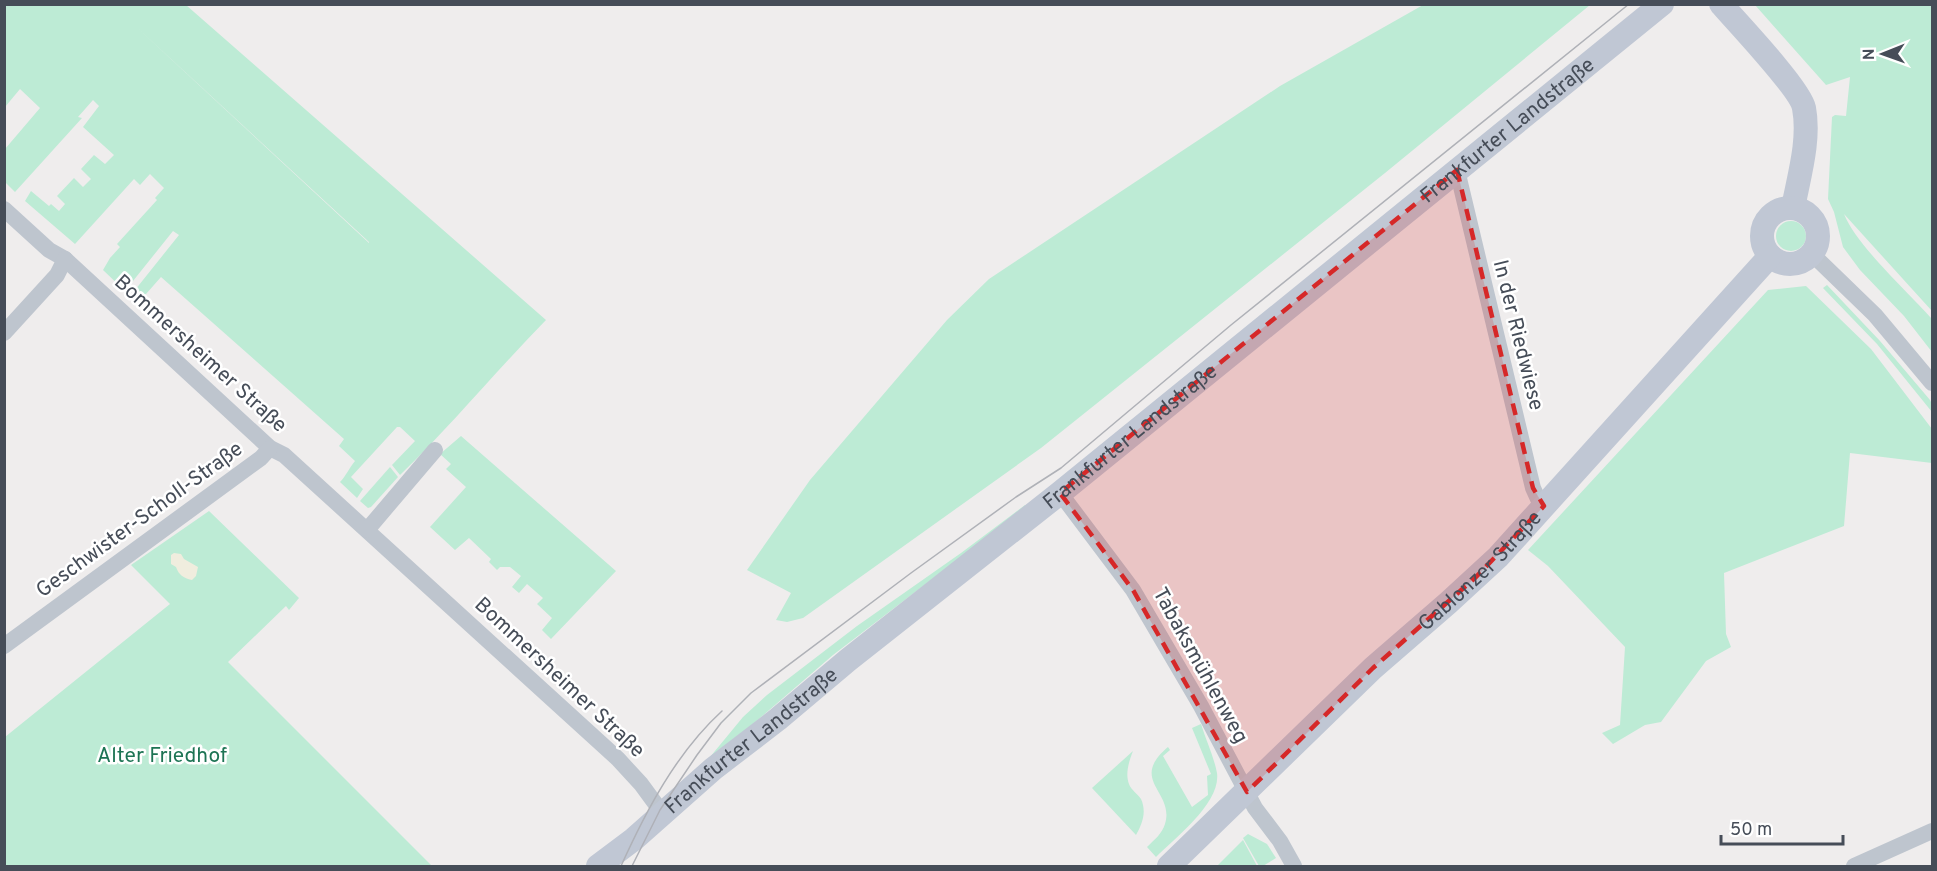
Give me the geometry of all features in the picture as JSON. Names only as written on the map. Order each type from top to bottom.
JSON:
[{"type":"main road","name":"Frankfurter Landstraße","points":[[598,867],[663,814],[713,769],[763,732],[848,660],[1060,493],[1662,4]]},
{"type":"main road","points":[[1721,4],[1791,86],[1804,106],[1805,136],[1793,208]]},
{"type":"main road","points":[[1793,208],[1809,216],[1817,228],[1818,242],[1812,254],[1802,262],[1790,265],[1783,264],[1770,256],[1762,242],[1763,227],[1767,219],[1776,211],[1793,208]]},
{"type":"main road","name":"Gablonzer Straße","points":[[1169,867],[1373,668],[1498,557],[1770,256]]},
{"type":"street","name":"In der Riedwiese","points":[[1457,171],[1533,488],[1544,506]]},
{"type":"street","name":"Bommersheimer Straße","points":[[4,209],[50,250],[65,259],[270,448],[284,455],[618,759],[663,814]]},
{"type":"street","points":[[1812,254],[1875,315],[1932,383]]},
{"type":"street","points":[[4,333],[57,275],[65,259]]},
{"type":"street","name":"Geschwister-Scholl-Straße","points":[[4,646],[261,458],[270,448]]},
{"type":"street","points":[[367,530],[435,450]]},
{"type":"street","name":"Tabaksmühlenweg","points":[[1060,493],[1133,590],[1201,706],[1247,792],[1294,867]]},
{"type":"street","points":[[1854,867],[1932,831]]},
{"type":"highlighted area","points":[[1457,170],[1533,488],[1544,506],[1476,577],[1373,668],[1247,792],[1133,590],[1060,493]]},
{"type":"green space","points":[[5,5],[186,5],[546,320],[400,475],[392,465],[415,441],[400,427],[397,427],[351,477],[363,489],[357,498],[340,482],[355,461],[339,446],[344,439],[161,277],[146,294],[137,300],[131,295],[179,235],[173,231],[125,291],[103,270],[120,247],[117,244],[157,200],[155,198],[164,188],[150,174],[140,185],[134,179],[75,244],[25,201],[31,191],[59,211],[65,204],[57,196],[74,178],[83,187],[91,179],[81,169],[94,155],[105,164],[114,155],[83,127],[99,106],[93,100],[78,117],[82,118],[15,192],[5,182],[5,149],[40,108],[20,89],[5,107]],"holes":[[[131,22],[369,242],[369,243]]]},
{"type":"green space","points":[[1423,5],[1590,5],[1385,173],[1041,448],[803,618],[787,622],[776,620],[791,593],[747,570],[810,480],[947,320],[989,279],[1280,86]]},
{"type":"green space","points":[[1755,5],[1932,5],[1932,311],[1844,214],[1871,254],[1932,319],[1932,352],[1904,316],[1860,270],[1843,247],[1834,212],[1828,199],[1832,117],[1846,116],[1850,77],[1826,85]]},
{"type":"green space","points":[[1791,221],[1802,225],[1806,236],[1802,247],[1791,251],[1780,247],[1776,236],[1780,225]]},
{"type":"green space","points":[[1827,285],[1880,341],[1930,400],[1932,412],[1877,344],[1823,288]]},
{"type":"green space","points":[[1806,286],[1871,349],[1932,429],[1932,463],[1850,453],[1844,526],[1724,573],[1726,634],[1731,647],[1706,661],[1661,722],[1645,725],[1613,744],[1602,733],[1620,725],[1625,647],[1548,566],[1528,550],[1768,290]]},
{"type":"green space","points":[[461,436],[616,571],[551,639],[542,630],[552,618],[537,604],[543,598],[527,584],[519,593],[512,587],[521,576],[510,567],[500,567],[497,570],[489,562],[491,559],[469,538],[455,550],[430,527],[466,487],[446,469],[451,464],[440,454]]},
{"type":"green space","points":[[390,467],[398,477],[368,508],[360,501]]},
{"type":"green space","points":[[1025,505],[1025,508],[833,655],[753,724],[710,757],[743,717],[767,695],[857,626]]},
{"type":"green space","name":"Alter Friedhof","points":[[209,511],[299,598],[289,610],[286,606],[228,662],[432,866],[5,866],[5,737],[170,604],[131,565]]},
{"type":"green space","points":[[1201,724],[1217,773],[1212,796],[1196,819],[1156,857],[1147,847],[1162,831],[1166,813],[1164,803],[1152,778],[1152,769],[1157,759],[1168,747],[1170,750],[1163,756],[1192,807],[1208,795],[1207,776],[1211,774],[1192,728]]},
{"type":"green space","points":[[1133,751],[1127,776],[1131,788],[1141,799],[1144,809],[1142,822],[1136,835],[1092,788]]},
{"type":"green space","points":[[1248,834],[1267,844],[1276,858],[1259,866],[1243,838]]},
{"type":"green space","points":[[1243,840],[1257,866],[1217,866]]},
{"type":"sand","points":[[181,554],[184,559],[198,567],[196,576],[192,580],[182,576],[171,564],[171,555]]},
{"type":"tram line","points":[[632,866],[660,810],[697,755],[721,723],[751,693],[911,573],[1016,497],[1061,468],[1231,325],[1629,4]]},
{"type":"tram line","points":[[621,866],[641,824],[676,764],[705,727],[722,711]]}]
